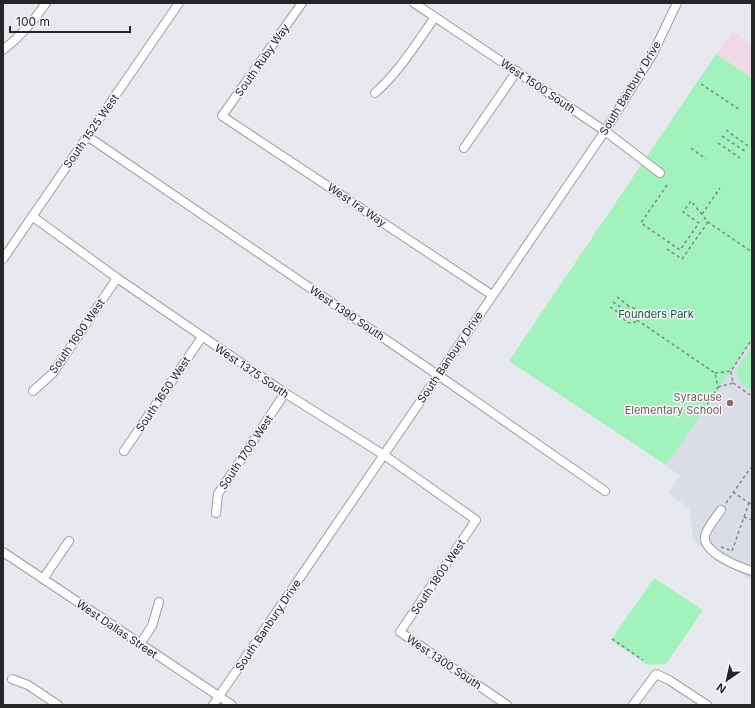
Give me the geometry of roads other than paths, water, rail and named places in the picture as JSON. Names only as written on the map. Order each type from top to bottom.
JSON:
[{"type":"street","points":[[3,50],[17,39],[34,21],[46,3]]},
{"type":"street","name":"South 1525 West","points":[[3,259],[179,3]]},
{"type":"street","name":"South Ruby Way","points":[[222,116],[302,3]]},
{"type":"street","name":"West 1500 South","points":[[414,3],[605,131],[660,173]]},
{"type":"street","name":"South Banbury Drive","points":[[213,705],[605,131],[652,55],[677,3]]},
{"type":"street","points":[[375,93],[387,83],[400,68],[435,17]]},
{"type":"street","points":[[464,148],[517,72]]},
{"type":"street","name":"West Ira Way","points":[[222,116],[492,295]]},
{"type":"street","name":"West 1390 South","points":[[87,136],[438,375],[605,491]]},
{"type":"street","name":"West 1375 South","points":[[32,216],[117,278],[202,337],[285,393],[384,455],[476,520]]},
{"type":"street","name":"South 1600 West","points":[[33,390],[53,373],[117,278]]},
{"type":"street","name":"South 1650 West","points":[[124,451],[202,337]]},
{"type":"street","name":"South 1700 West","points":[[216,513],[218,494],[285,393]]},
{"type":"street","points":[[721,510],[705,534],[705,541],[727,562],[752,571]]},
{"type":"street","name":"South 1800 West","points":[[400,632],[476,520]]},
{"type":"street","points":[[43,579],[69,541]]},
{"type":"street","name":"West Dallas Street","points":[[3,552],[232,705]]},
{"type":"street","points":[[140,644],[152,626],[159,602]]},
{"type":"street","name":"West 1300 South","points":[[400,632],[507,705]]},
{"type":"street","points":[[633,705],[656,674],[669,680],[707,705]]},
{"type":"street","points":[[12,679],[28,685],[46,702],[58,705]]},
{"type":"place","name":"Syracuse Elementary School","points":[[730,403]]},
{"type":"park label","name":"Founders Park","points":[[656,314]]}]
